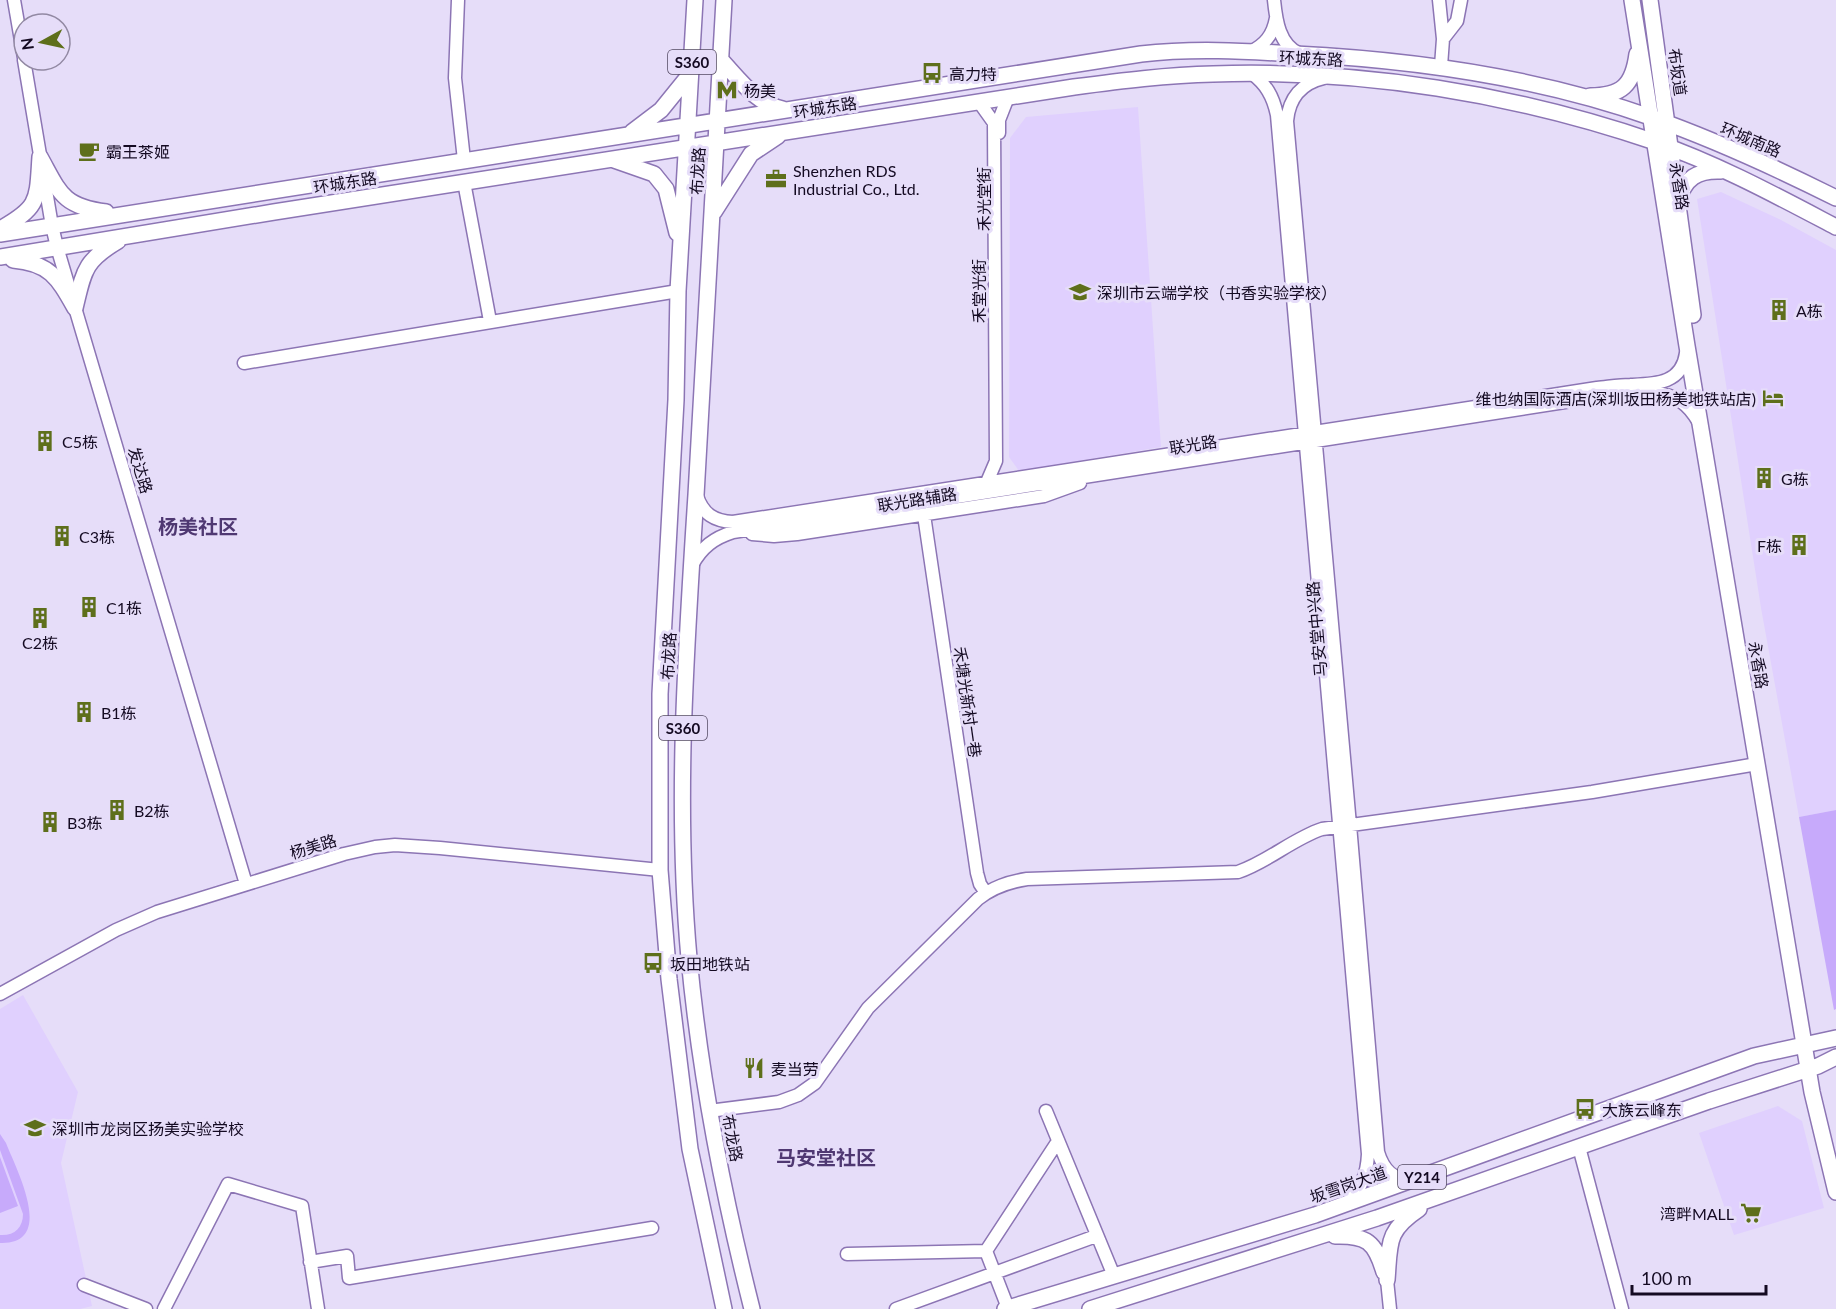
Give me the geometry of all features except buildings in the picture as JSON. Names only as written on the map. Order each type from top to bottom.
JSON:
[{"type":"main road","name":"布龙路","points":[[695,0],[678,291],[676,400],[660,694],[660,870],[669,979],[688,1138],[723,1307]]},
{"type":"main road","name":"布龙路","points":[[724,0],[683,720],[684,875],[689,959],[710,1111],[732,1227],[748,1294],[754,1309]]},
{"type":"main road","name":"布坂道","points":[[1632,0],[1651,117],[1663,145]]},
{"type":"main road","name":"布坂道","points":[[1650,0],[1667,124],[1663,145]]},
{"type":"main road","points":[[1580,96],[1615,94],[1624,87],[1635,67],[1638,39]]},
{"type":"main road","name":"环城东路","points":[[0,234],[1141,54],[1198,50],[1300,54],[1440,66],[1580,96],[1651,117]]},
{"type":"main road","points":[[721,60],[756,97],[774,107],[789,109]]},
{"type":"main road","points":[[629,134],[661,110],[691,73]]},
{"type":"main road","name":"环城东路","points":[[0,258],[717,142],[1140,79],[1251,73],[1378,80],[1458,92],[1553,112],[1663,145]]},
{"type":"main road","name":"环城南路","points":[[1651,117],[1751,157],[1836,198]]},
{"type":"main road","points":[[713,215],[750,154],[784,132]]},
{"type":"main road","points":[[1663,145],[1771,192],[1836,226]]},
{"type":"main road","name":"永香路","points":[[1663,145],[1677,204],[1702,381],[1809,1043],[1836,1192]]},
{"type":"main road","name":"永香路","points":[[1663,145],[1687,346],[1757,764],[1809,1043]]},
{"type":"main road","points":[[40,157],[60,192],[69,202],[87,210],[122,214]]},
{"type":"main road","points":[[0,229],[22,217],[34,202],[38,189],[40,157]]},
{"type":"main road","points":[[611,159],[654,174],[666,189],[681,246]]},
{"type":"main road","points":[[1677,204],[1686,181],[1694,175],[1710,170],[1723,171]]},
{"type":"main road","points":[[75,308],[84,274],[91,261],[102,250],[128,236]]},
{"type":"main road","points":[[0,258],[28,261],[47,269],[61,284],[75,308]]},
{"type":"main road","name":"坂雪岗大道","points":[[1006,1309],[1345,1205],[1754,1056],[1836,1038]]},
{"type":"main road","name":"Y214","points":[[1094,1308],[1436,1198],[1836,1057]]},
{"type":"main road","name":"永香路","points":[[1813,1067],[1836,1148]]},
{"type":"main road","points":[[1387,1280],[1389,1246],[1396,1227],[1406,1217],[1436,1198]]},
{"type":"main road","points":[[1322,1236],[1350,1236],[1365,1239],[1379,1254],[1387,1280]]},
{"type":"street","points":[[458,0],[455,78],[464,160]]},
{"type":"street","points":[[1439,0],[1443,39],[1440,66]]},
{"type":"street","points":[[1443,39],[1457,21],[1461,0]]},
{"type":"street","points":[[1250,52],[1269,38],[1273,31],[1277,1]]},
{"type":"street","points":[[1276,17],[1280,32],[1288,44],[1300,54]]},
{"type":"street","name":"发达路","points":[[26,72],[57,247],[246,884]]},
{"type":"street","name":"马安堂中兴路","points":[[1251,73],[1266,87],[1277,115],[1378,1152],[1381,1162],[1396,1178],[1417,1179]]},
{"type":"street","name":"马安堂中兴路","points":[[1310,437],[1287,121],[1291,103],[1303,87],[1322,78],[1334,76]]},
{"type":"street","name":"禾光堂街","points":[[1008,98],[999,120],[1000,459],[1013,478]]},
{"type":"street","name":"禾堂光街","points":[[979,102],[994,123],[996,461],[987,483]]},
{"type":"street","points":[[464,182],[490,321]]},
{"type":"street","points":[[244,363],[678,291]]},
{"type":"street","name":"联光路","points":[[691,566],[706,546],[715,539],[733,532],[1101,475],[1596,388],[1657,384],[1675,376],[1682,369],[1687,346]]},
{"type":"street","name":"联光路","points":[[696,489],[701,507],[707,515],[716,520],[733,522],[1013,478],[1597,398],[1658,393],[1685,403],[1701,425]]},
{"type":"street","name":"联光路辅路","points":[[733,532],[774,536],[797,534],[924,515],[1044,496],[1101,475]]},
{"type":"street","name":"禾塘光新村一巷","points":[[924,515],[977,873],[986,893]]},
{"type":"street","points":[[710,1111],[779,1102],[798,1095],[815,1083],[868,1008],[986,893],[1010,882],[1027,879],[1238,872],[1253,867],[1309,833],[1345,825],[1592,792],[1757,764]]},
{"type":"street","name":"马安堂中兴路","points":[[1345,825],[1368,1154],[1364,1180],[1345,1205]]},
{"type":"street","name":"杨美路","points":[[0,994],[116,930],[158,912],[344,854],[375,847],[395,845],[440,848],[660,870]]},
{"type":"street","points":[[1046,1111],[1114,1276]]},
{"type":"street","points":[[986,1251],[1058,1141]]},
{"type":"street","points":[[1579,1147],[1622,1309]]},
{"type":"street","points":[[164,1309],[228,1184],[302,1206],[318,1309]]},
{"type":"street","points":[[310,1262],[346,1256],[350,1278],[652,1228]]},
{"type":"street","points":[[896,1309],[1096,1236]]},
{"type":"street","points":[[847,1254],[986,1251]]},
{"type":"street","points":[[986,1251],[1006,1309]]},
{"type":"street","points":[[1387,1280],[1390,1309]]},
{"type":"street","points":[[84,1286],[146,1309]]},
{"type":"shaded area","name":"深圳市云端学校（书香实验学校）","points":[[1138,107],[1161,447],[1019,471],[1009,457],[1010,138],[1026,117]]},
{"type":"shaded area","points":[[1721,192],[1781,220],[1836,250],[1836,810],[1799,817],[1761,608],[1697,199]]},
{"type":"shaded area","points":[[1836,810],[1836,1009],[1834,1010],[1799,817]]},
{"type":"shaded area","name":"深圳市龙岗区扬美实验学校","points":[[23,995],[78,1092],[61,1163],[92,1306],[80,1309],[0,1309],[0,1009]]},
{"type":"shaded area","points":[[1778,1106],[1802,1121],[1824,1208],[1734,1235],[1699,1133]]},
{"type":"shaded area","points":[[0,1134],[24,1187],[30,1219],[26,1232],[17,1240],[0,1243],[0,1235],[10,1234],[17,1230],[23,1214],[0,1150]]},
{"type":"shaded area","points":[[0,1157],[18,1206],[0,1213]]},
{"type":"place","name":"高力特","points":[[932,73]]},
{"type":"place","name":"杨美","points":[[727,90]]},
{"type":"place","name":"霸王茶姬","points":[[89,151]]},
{"type":"place","name":"Shenzhen RDS Industrial Co., Ltd.","points":[[776,179]]},
{"type":"place","name":"深圳市云端学校（书香实验学校）","points":[[1080,292]]},
{"type":"place","name":"A栋","points":[[1779,310]]},
{"type":"place","name":"维也纳国际酒店(深圳坂田杨美地铁站店)","points":[[1773,398]]},
{"type":"place","name":"C5栋","points":[[45,441]]},
{"type":"place","name":"G栋","points":[[1764,478]]},
{"type":"place","name":"C3栋","points":[[62,536]]},
{"type":"place","name":"F栋","points":[[1799,545]]},
{"type":"place","name":"C1栋","points":[[89,607]]},
{"type":"place","name":"C2栋","points":[[40,618]]},
{"type":"place","name":"B1栋","points":[[84,712]]},
{"type":"place","name":"B2栋","points":[[117,810]]},
{"type":"place","name":"B3栋","points":[[50,822]]},
{"type":"place","name":"坂田地铁站","points":[[653,963]]},
{"type":"place","name":"麦当劳","points":[[754,1068]]},
{"type":"place","name":"大族云峰东","points":[[1585,1109]]},
{"type":"place","name":"深圳市龙岗区扬美实验学校","points":[[35,1128]]},
{"type":"place","name":"湾畔MALL","points":[[1751,1213]]},
{"type":"district","name":"杨美社区","points":[[198,526]]},
{"type":"district","name":"马安堂社区","points":[[826,1157]]}]
